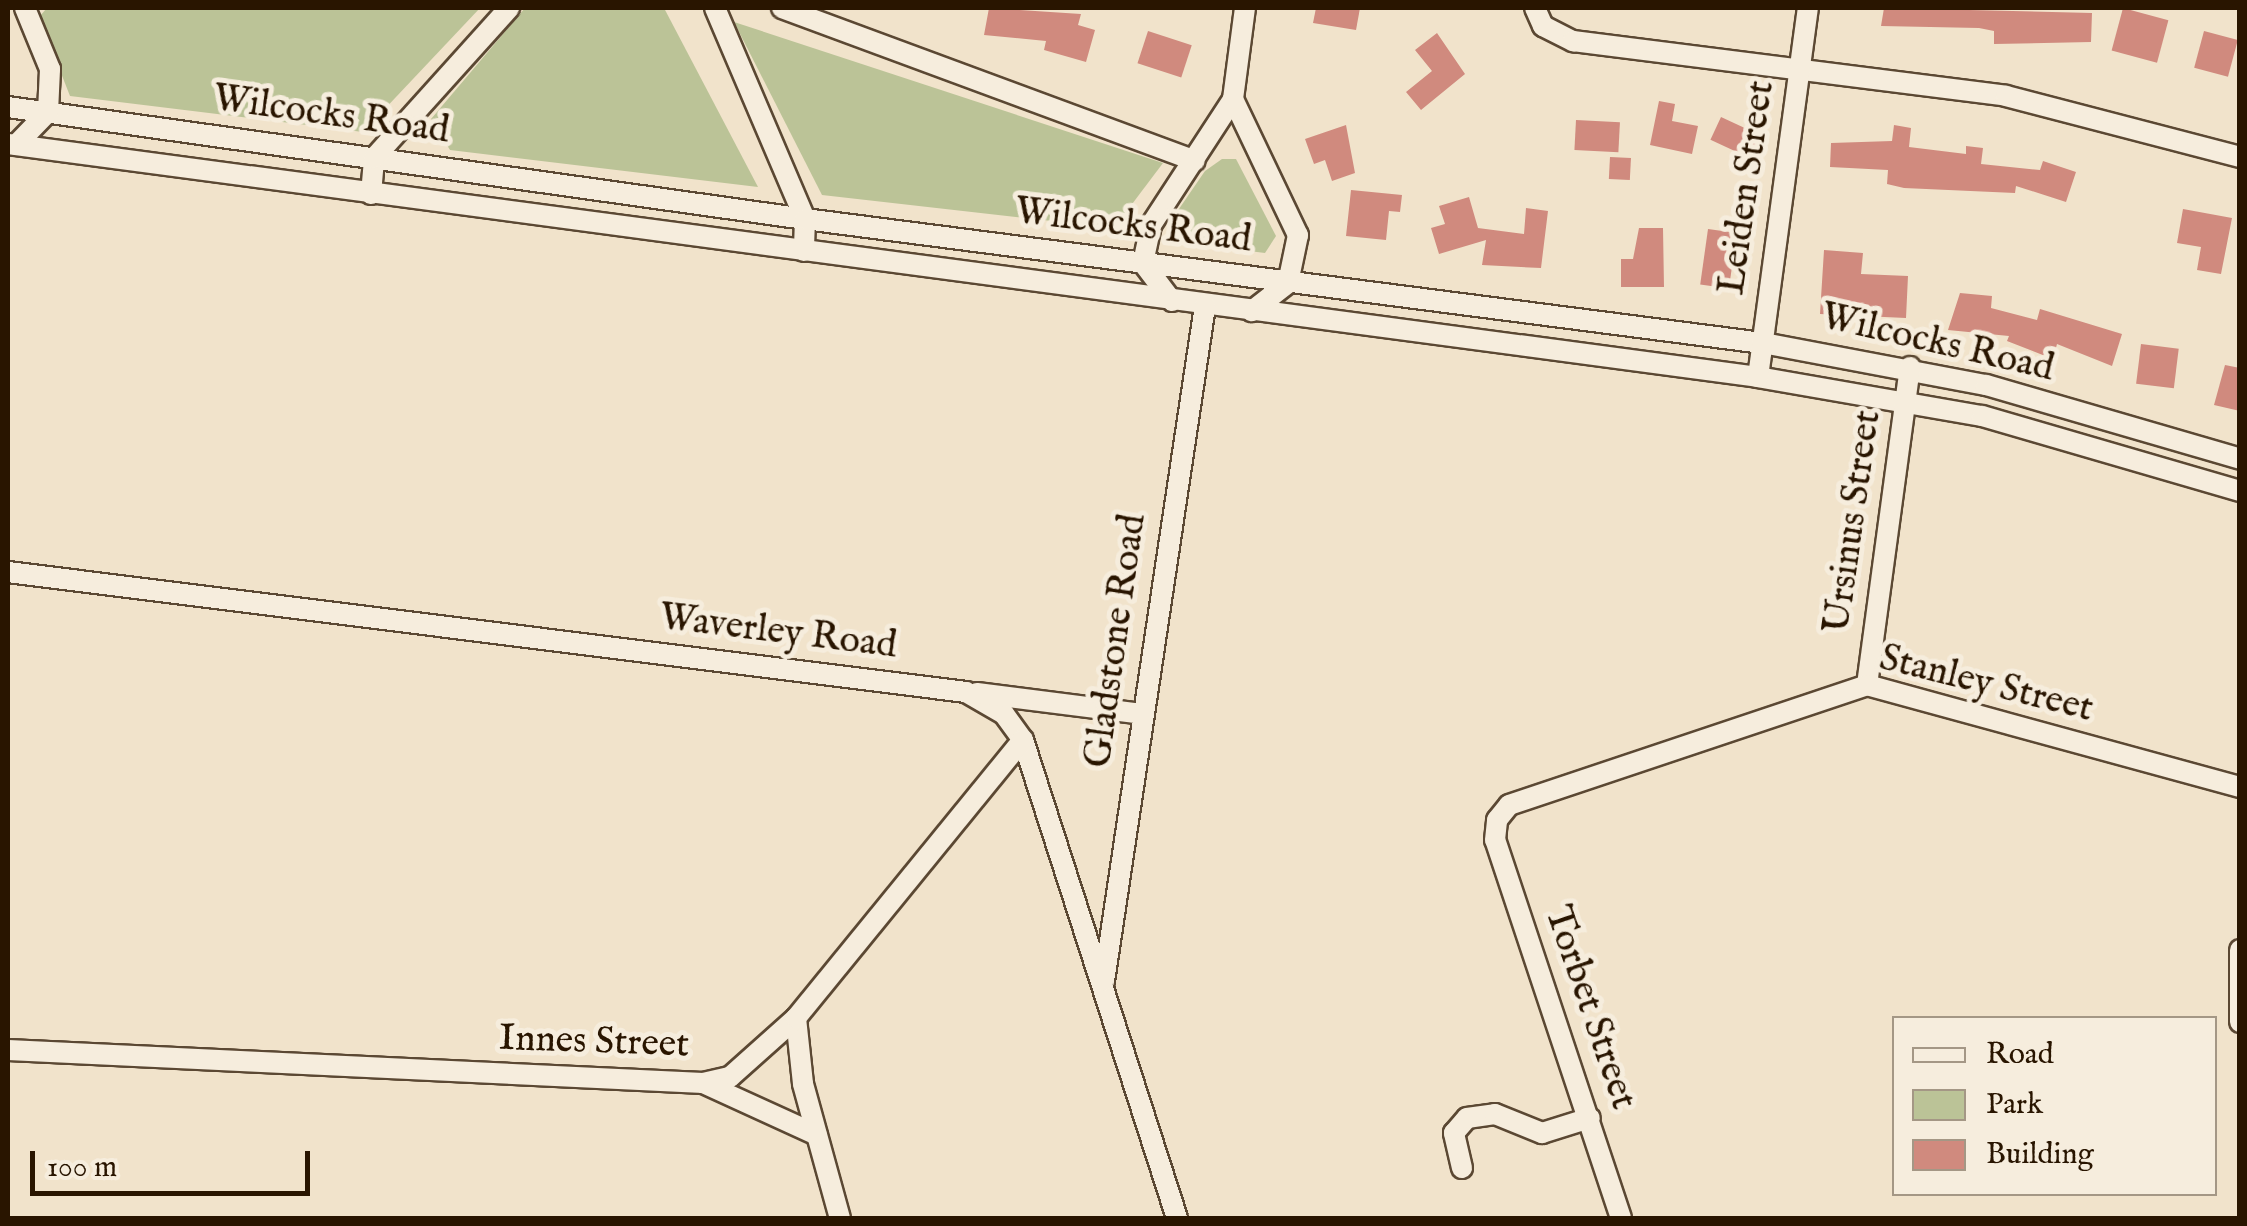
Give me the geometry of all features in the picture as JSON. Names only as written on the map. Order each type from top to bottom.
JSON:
[{"type":"street","points":[[12,144],[48,112],[50,69],[25,8]]},
{"type":"street","points":[[370,194],[374,158],[509,8]]},
{"type":"street","points":[[715,8],[805,219],[804,251]]},
{"type":"street","points":[[782,8],[1196,161]]},
{"type":"street","points":[[1172,302],[1143,264],[1151,225],[1233,99],[1245,8]]},
{"type":"street","points":[[1536,8],[1543,26],[1573,41],[1799,73],[2006,96],[2240,156]]},
{"type":"street","name":"Leiden Street","points":[[1758,378],[1808,8]]},
{"type":"street","points":[[1233,99],[1298,234],[1288,282],[1252,311]]},
{"type":"street","name":"Wilcocks Road","points":[[8,107],[805,219],[1763,342],[1910,367],[2240,459]]},
{"type":"street","name":"Wilcocks Road","points":[[12,144],[1758,378],[1982,416],[2240,491]]},
{"type":"street","name":"Gladstone Road","points":[[1103,987],[1206,306]]},
{"type":"street","points":[[1553,349],[1555,318]]},
{"type":"street","name":"Ursinus Street","points":[[1867,685],[1910,367]]},
{"type":"street","name":"Waverley Road","points":[[8,572],[966,692],[1004,714],[1023,740],[1177,1218]]},
{"type":"street","name":"Stanley Street","points":[[1497,820],[1508,806],[1867,685],[2240,787]]},
{"type":"street","points":[[966,692],[1144,714]]},
{"type":"street","name":"Innes Street","points":[[8,1050],[703,1084],[748,1066],[796,1018],[1023,740]]},
{"type":"street","name":"Torbet Street","points":[[1497,820],[1495,840],[1621,1218]]},
{"type":"street","points":[[2240,950],[2240,1022]]},
{"type":"street","points":[[796,1018],[817,1136],[840,1218]]},
{"type":"street","points":[[703,1084],[817,1136]]},
{"type":"street","points":[[1462,1168],[1454,1133],[1467,1118],[1495,1114],[1542,1133],[1590,1118]]},
{"type":"green space","points":[[47,8],[480,8],[363,132],[70,96],[39,17]]},
{"type":"green space","points":[[525,8],[664,8],[758,187],[450,150],[431,119]]},
{"type":"green space","points":[[734,22],[1163,163],[1114,228],[822,195]]},
{"type":"green space","points":[[1222,159],[1236,159],[1276,236],[1265,253],[1178,242],[1170,222],[1205,171]]},
{"type":"building","points":[[989,8],[1081,14],[1078,25],[1095,30],[1086,62],[1044,50],[1046,41],[984,35]]},
{"type":"building","points":[[1316,8],[1360,8],[1356,30],[1313,23]]},
{"type":"building","points":[[1884,8],[2092,13],[2091,42],[1994,44],[1994,31],[1979,28],[1881,26]]},
{"type":"building","points":[[2123,8],[2168,20],[2157,63],[2112,51]]},
{"type":"building","points":[[1148,31],[1192,45],[1181,78],[1137,63]]},
{"type":"building","points":[[2204,31],[2238,40],[2228,77],[2194,68]]},
{"type":"building","points":[[1437,33],[1465,74],[1421,110],[1406,92],[1432,71],[1415,50]]},
{"type":"building","points":[[1659,101],[1675,104],[1672,121],[1698,126],[1692,154],[1650,145]]},
{"type":"building","points":[[1721,117],[1764,137],[1753,160],[1710,140]]},
{"type":"building","points":[[1576,120],[1620,122],[1618,152],[1574,150]]},
{"type":"building","points":[[1346,125],[1355,173],[1332,181],[1325,160],[1314,164],[1305,139]]},
{"type":"building","points":[[1894,125],[1911,128],[1909,147],[1966,154],[1966,146],[1983,148],[1981,164],[2040,170],[2043,161],[2076,172],[2066,202],[2016,186],[2015,193],[1904,188],[1887,184],[1888,170],[1830,167],[1831,143],[1892,141]]},
{"type":"building","points":[[1610,157],[1631,158],[1630,180],[1609,179]]},
{"type":"building","points":[[1351,190],[1402,195],[1400,212],[1389,211],[1386,240],[1346,236]]},
{"type":"building","points":[[1469,197],[1478,228],[1524,234],[1526,208],[1548,211],[1541,268],[1482,265],[1486,240],[1439,254],[1431,228],[1445,224],[1439,206]]},
{"type":"building","points":[[2183,209],[2232,218],[2221,274],[2197,270],[2201,247],[2177,243]]},
{"type":"building","points":[[1639,228],[1663,228],[1664,287],[1621,287],[1621,259],[1633,259]]},
{"type":"building","points":[[1708,229],[1737,233],[1729,288],[1700,284]]},
{"type":"building","points":[[1824,250],[1863,253],[1861,274],[1908,276],[1906,318],[1820,314]]},
{"type":"building","points":[[1960,293],[1992,296],[1991,308],[2037,320],[2040,309],[2122,334],[2112,366],[2057,344],[2053,359],[2007,341],[2009,336],[1948,330]]},
{"type":"building","points":[[2141,344],[2179,349],[2174,388],[2136,384]]},
{"type":"building","points":[[2225,365],[2240,368],[2240,411],[2214,405]]}]
